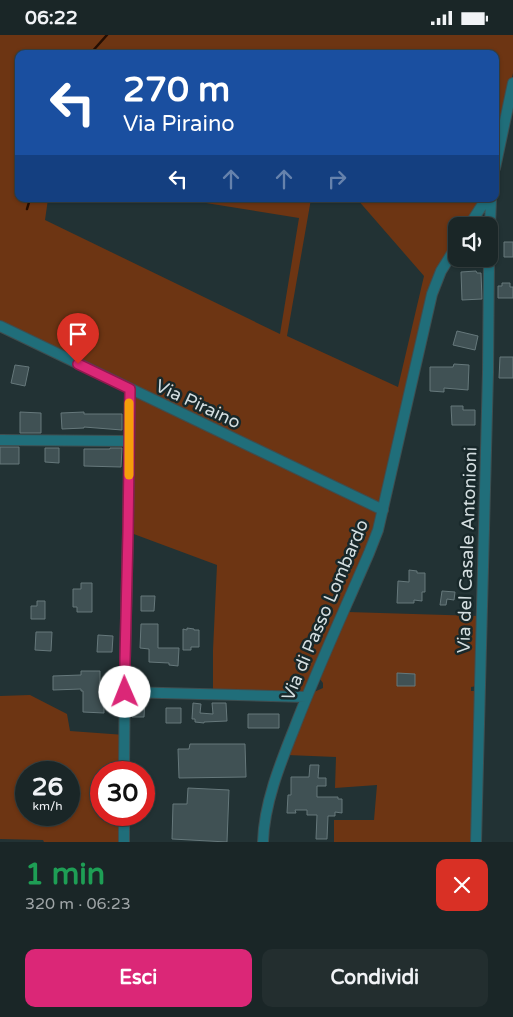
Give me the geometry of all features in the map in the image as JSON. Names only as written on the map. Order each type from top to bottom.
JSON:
[{"type":"street","points":[[499,149],[513,83]]},
{"type":"street","points":[[475,217],[484,202]]},
{"type":"street","points":[[490,217],[491,202]]},
{"type":"street","name":"Via di Passo Lombardo","points":[[263,842],[268,805],[284,755],[306,697],[378,530],[432,294],[441,271],[448,260]]},
{"type":"street","name":"Via del Casale Antonioni","points":[[476,842],[489,267]]},
{"type":"street","name":"Via Piraino","points":[[0,326],[383,510]]},
{"type":"street","points":[[124,761],[130,389]]},
{"type":"street","points":[[0,440],[129,441]]},
{"type":"street","points":[[125,692],[306,697]]},
{"type":"street","points":[[124,826],[124,842]]},
{"type":"shaded area","points":[[0,35],[513,35],[513,73],[499,138],[499,50],[15,50],[15,202],[48,202],[45,220],[280,334],[299,218],[200,202],[310,202],[287,336],[398,387],[424,276],[360,202],[481,202],[472,217],[448,217],[448,254],[442,263],[382,498],[375,502],[0,326]]},
{"type":"shaded area","points":[[134,396],[379,511],[370,545],[304,691],[300,693],[213,693],[217,565],[131,533]]},
{"type":"shaded area","points":[[348,612],[479,616],[477,686],[471,687],[471,691],[476,691],[474,842],[334,842],[334,820],[374,820],[377,785],[335,788],[336,757],[287,755],[314,692],[323,688],[323,683],[320,679]]},
{"type":"shaded area","points":[[30,695],[67,714],[70,731],[125,735],[124,761],[90,761],[90,826],[124,826],[124,842],[44,842],[43,840],[0,839],[0,696]]},
{"type":"building","points":[[504,242],[513,242],[513,257],[504,257]]},
{"type":"building","points":[[476,271],[481,273],[482,299],[462,300],[461,272]]},
{"type":"building","points":[[502,283],[510,283],[510,287],[513,287],[513,298],[498,298],[498,286],[502,286]]},
{"type":"building","points":[[457,331],[478,336],[475,350],[453,345]]},
{"type":"building","points":[[500,357],[513,357],[513,378],[499,378]]},
{"type":"building","points":[[454,364],[469,365],[468,390],[444,388],[444,392],[430,391],[430,367],[453,367]]},
{"type":"building","points":[[15,365],[29,367],[25,386],[11,383]]},
{"type":"building","points":[[451,406],[463,406],[463,410],[475,410],[475,425],[452,425]]},
{"type":"building","points":[[20,412],[41,413],[41,433],[20,433]]},
{"type":"building","points":[[84,412],[84,414],[122,414],[122,430],[84,427],[62,429],[61,413]]},
{"type":"building","points":[[0,447],[19,447],[19,464],[0,464]]},
{"type":"building","points":[[45,448],[59,448],[59,463],[45,462]]},
{"type":"building","points":[[122,448],[121,467],[84,466],[84,449]]},
{"type":"building","points":[[409,570],[425,573],[425,592],[422,592],[422,601],[414,600],[414,603],[397,603],[398,581],[409,582]]},
{"type":"building","points":[[81,583],[92,583],[92,612],[77,612],[77,607],[73,607],[73,589],[81,589]]},
{"type":"building","points":[[442,591],[455,592],[454,600],[447,599],[446,605],[440,605]]},
{"type":"building","points":[[141,596],[155,596],[154,611],[141,611]]},
{"type":"building","points":[[37,601],[45,601],[45,619],[31,619],[31,606],[37,606]]},
{"type":"building","points":[[141,624],[158,624],[158,648],[179,648],[178,666],[169,665],[169,663],[149,662],[149,649],[140,648]]},
{"type":"building","points":[[187,628],[199,630],[199,647],[183,650],[183,629],[187,630]]},
{"type":"building","points":[[36,632],[52,632],[51,651],[35,650]]},
{"type":"building","points":[[98,635],[113,636],[112,652],[97,652]]},
{"type":"building","points":[[81,671],[100,671],[100,698],[104,698],[104,713],[83,712],[83,691],[81,689],[53,690],[53,676],[81,675]]},
{"type":"building","points":[[397,673],[415,674],[415,686],[397,686]]},
{"type":"building","points":[[132,699],[145,699],[144,717],[132,717]]},
{"type":"building","points":[[193,703],[201,704],[200,713],[213,714],[212,703],[226,703],[227,721],[195,722],[195,719],[192,719]]},
{"type":"building","points":[[166,708],[181,708],[181,723],[166,723]]},
{"type":"building","points":[[248,714],[279,714],[279,728],[248,728]]},
{"type":"building","points":[[190,744],[245,744],[246,777],[179,778],[178,749],[189,749]]},
{"type":"building","points":[[310,765],[319,765],[318,778],[326,778],[326,786],[317,786],[317,797],[338,797],[338,799],[342,799],[342,813],[335,812],[335,816],[328,816],[327,839],[316,839],[317,815],[307,815],[307,810],[295,810],[296,813],[287,813],[288,795],[291,795],[291,777],[309,777]]},
{"type":"building","points":[[188,788],[229,790],[227,842],[172,839],[173,804],[187,804]]},
{"type":"waterway","points":[[94,50],[107,35]]},
{"type":"waterway","points":[[27,209],[29,202]]},
{"type":"slow traffic","points":[[129,403],[129,475]]},
{"type":"route","points":[[78,364],[130,389],[125,692]]}]
